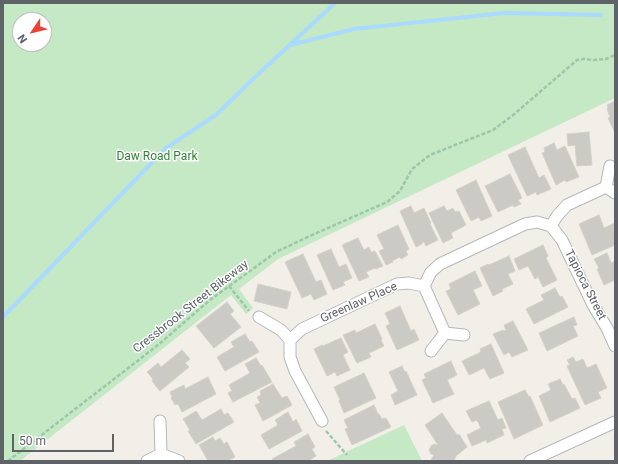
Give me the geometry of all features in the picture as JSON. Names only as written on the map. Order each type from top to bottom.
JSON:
[{"type":"street","points":[[445,333],[424,286],[431,272],[440,264],[525,224],[537,222],[551,226],[557,216],[567,205],[611,190],[610,166]]},
{"type":"street","name":"Tapioca Street","points":[[551,226],[562,240],[593,306],[607,328],[615,346]]},
{"type":"street","name":"Greenlaw Place","points":[[290,340],[302,329],[397,284],[409,283],[424,286]]},
{"type":"street","points":[[259,317],[281,330],[290,340],[290,356],[295,371],[322,422]]},
{"type":"street","points":[[445,333],[464,335]]},
{"type":"street","points":[[431,351],[445,333]]},
{"type":"street","points":[[160,421],[161,454]]},
{"type":"street","points":[[530,461],[615,422]]},
{"type":"street","points":[[147,461],[161,454],[179,461]]},
{"type":"path","name":"Cressbrook Street Bikeway","points":[[8,461],[158,346],[210,300],[276,252],[387,202],[400,191],[412,169],[430,155],[472,137],[493,130],[512,116],[577,60],[606,59],[615,55]]},
{"type":"path","points":[[229,286],[252,314],[259,317]]},
{"type":"path","points":[[322,422],[324,428],[347,454]]},
{"type":"green space","name":"Daw Road Park","points":[[3,3],[615,3],[615,98],[278,259],[239,289],[253,308],[246,314],[231,295],[20,461],[3,461]]},
{"type":"green space","points":[[404,425],[422,461],[327,461]]},
{"type":"building","points":[[615,101],[615,133],[608,118],[610,117],[607,105]]},
{"type":"building","points":[[589,132],[592,165],[577,166],[575,145],[568,146],[567,134]]},
{"type":"building","points":[[554,143],[557,150],[565,146],[579,177],[566,182],[565,180],[556,185],[542,153],[545,152],[544,148]]},
{"type":"building","points":[[525,147],[539,178],[544,175],[551,189],[537,195],[536,192],[527,196],[508,155]]},
{"type":"building","points":[[510,174],[522,198],[518,200],[521,204],[514,207],[513,205],[498,212],[485,186]]},
{"type":"building","points":[[476,180],[492,216],[481,221],[479,217],[471,221],[456,190]]},
{"type":"building","points":[[411,206],[414,213],[424,208],[438,240],[426,246],[424,242],[416,247],[400,211]]},
{"type":"building","points":[[444,206],[447,211],[453,208],[455,212],[459,211],[466,225],[451,233],[453,238],[443,243],[429,213]]},
{"type":"building","points":[[599,215],[604,228],[615,223],[615,245],[592,255],[579,224]]},
{"type":"building","points":[[398,225],[409,249],[406,251],[408,255],[401,259],[400,257],[386,265],[379,251],[384,249],[377,235]]},
{"type":"building","points":[[358,238],[364,250],[369,247],[371,252],[375,251],[383,266],[366,272],[369,277],[359,281],[342,245]]},
{"type":"building","points":[[543,245],[548,256],[546,258],[557,280],[543,287],[538,277],[535,279],[528,266],[519,270],[514,259]]},
{"type":"building","points":[[331,249],[339,267],[346,264],[352,278],[343,282],[345,285],[333,290],[317,255]]},
{"type":"building","points":[[607,253],[611,263],[615,261],[615,280],[604,285],[597,269],[599,268],[594,259]]},
{"type":"building","points":[[303,254],[316,282],[321,280],[327,294],[314,300],[311,294],[302,298],[285,262]]},
{"type":"building","points":[[509,256],[515,271],[508,274],[513,284],[502,289],[503,291],[493,296],[480,268]]},
{"type":"building","points":[[475,271],[482,286],[473,290],[480,304],[458,315],[446,291],[451,289],[449,284]]},
{"type":"building","points":[[258,284],[291,292],[287,309],[254,301]]},
{"type":"building","points":[[555,288],[560,297],[562,296],[568,307],[534,324],[526,309],[544,300],[541,295]]},
{"type":"building","points":[[227,302],[234,311],[230,314],[241,327],[214,348],[196,326]]},
{"type":"building","points":[[400,306],[411,331],[414,329],[419,340],[397,350],[386,326],[390,324],[385,313]]},
{"type":"building","points":[[574,317],[577,325],[573,326],[578,336],[547,351],[539,333]]},
{"type":"building","points":[[513,321],[528,350],[512,357],[509,352],[504,355],[493,334],[506,330],[504,325]]},
{"type":"building","points":[[375,324],[384,346],[369,353],[371,357],[357,363],[343,335],[355,330],[356,333]]},
{"type":"building","points":[[245,334],[250,342],[252,341],[259,352],[225,371],[217,357],[234,347],[231,342]]},
{"type":"building","points":[[341,338],[348,352],[343,355],[350,370],[337,376],[335,372],[327,376],[314,349]]},
{"type":"building","points":[[491,344],[504,373],[490,379],[484,368],[469,375],[462,361],[481,352],[480,349]]},
{"type":"building","points":[[182,350],[190,359],[185,363],[189,367],[160,391],[147,372],[158,363],[161,367]]},
{"type":"building","points":[[573,357],[576,362],[583,359],[587,368],[596,364],[607,388],[598,392],[601,398],[585,405],[567,366],[570,365],[567,360]]},
{"type":"building","points":[[256,358],[272,382],[233,402],[228,393],[232,391],[229,385],[250,373],[245,364]]},
{"type":"building","points":[[451,361],[457,375],[447,380],[454,394],[433,403],[422,380],[426,378],[424,374]]},
{"type":"building","points":[[402,366],[405,372],[406,371],[417,395],[395,405],[391,395],[398,391],[389,372]]},
{"type":"building","points":[[364,373],[376,398],[344,413],[334,387]]},
{"type":"building","points":[[208,377],[216,394],[182,412],[178,404],[175,405],[171,398],[170,392],[184,385],[185,389]]},
{"type":"building","points":[[560,379],[572,399],[575,398],[580,408],[550,422],[539,396],[551,390],[548,384]]},
{"type":"building","points":[[273,384],[282,398],[287,396],[292,405],[263,421],[255,405],[260,403],[257,397],[261,395],[260,391]]},
{"type":"building","points":[[525,390],[529,397],[530,396],[543,425],[514,439],[498,402]]},
{"type":"building","points":[[489,401],[498,420],[502,418],[506,428],[502,429],[504,435],[487,443],[486,440],[472,446],[467,435],[481,428],[477,420],[472,422],[466,411]]},
{"type":"building","points":[[374,405],[378,414],[382,419],[386,418],[391,427],[352,445],[345,429],[348,428],[344,420]]},
{"type":"building","points":[[221,409],[224,415],[228,413],[234,422],[196,444],[183,419],[196,411],[202,420]]},
{"type":"building","points":[[288,412],[293,422],[296,419],[302,431],[269,449],[261,435],[278,425],[275,420]]},
{"type":"building","points":[[442,413],[457,435],[459,434],[467,447],[456,456],[454,461],[431,460],[434,455],[431,454],[429,450],[434,444],[438,445],[425,425]]},
{"type":"building","points":[[308,434],[315,447],[312,449],[316,456],[308,461],[273,461],[272,459],[296,446],[294,442]]},
{"type":"building","points":[[213,437],[215,441],[220,438],[224,444],[227,442],[235,457],[227,461],[208,461],[199,445]]},
{"type":"waterway","points":[[3,317],[166,148],[216,115],[335,3]]},
{"type":"waterway","points":[[290,45],[354,29],[504,13],[601,15]]}]
